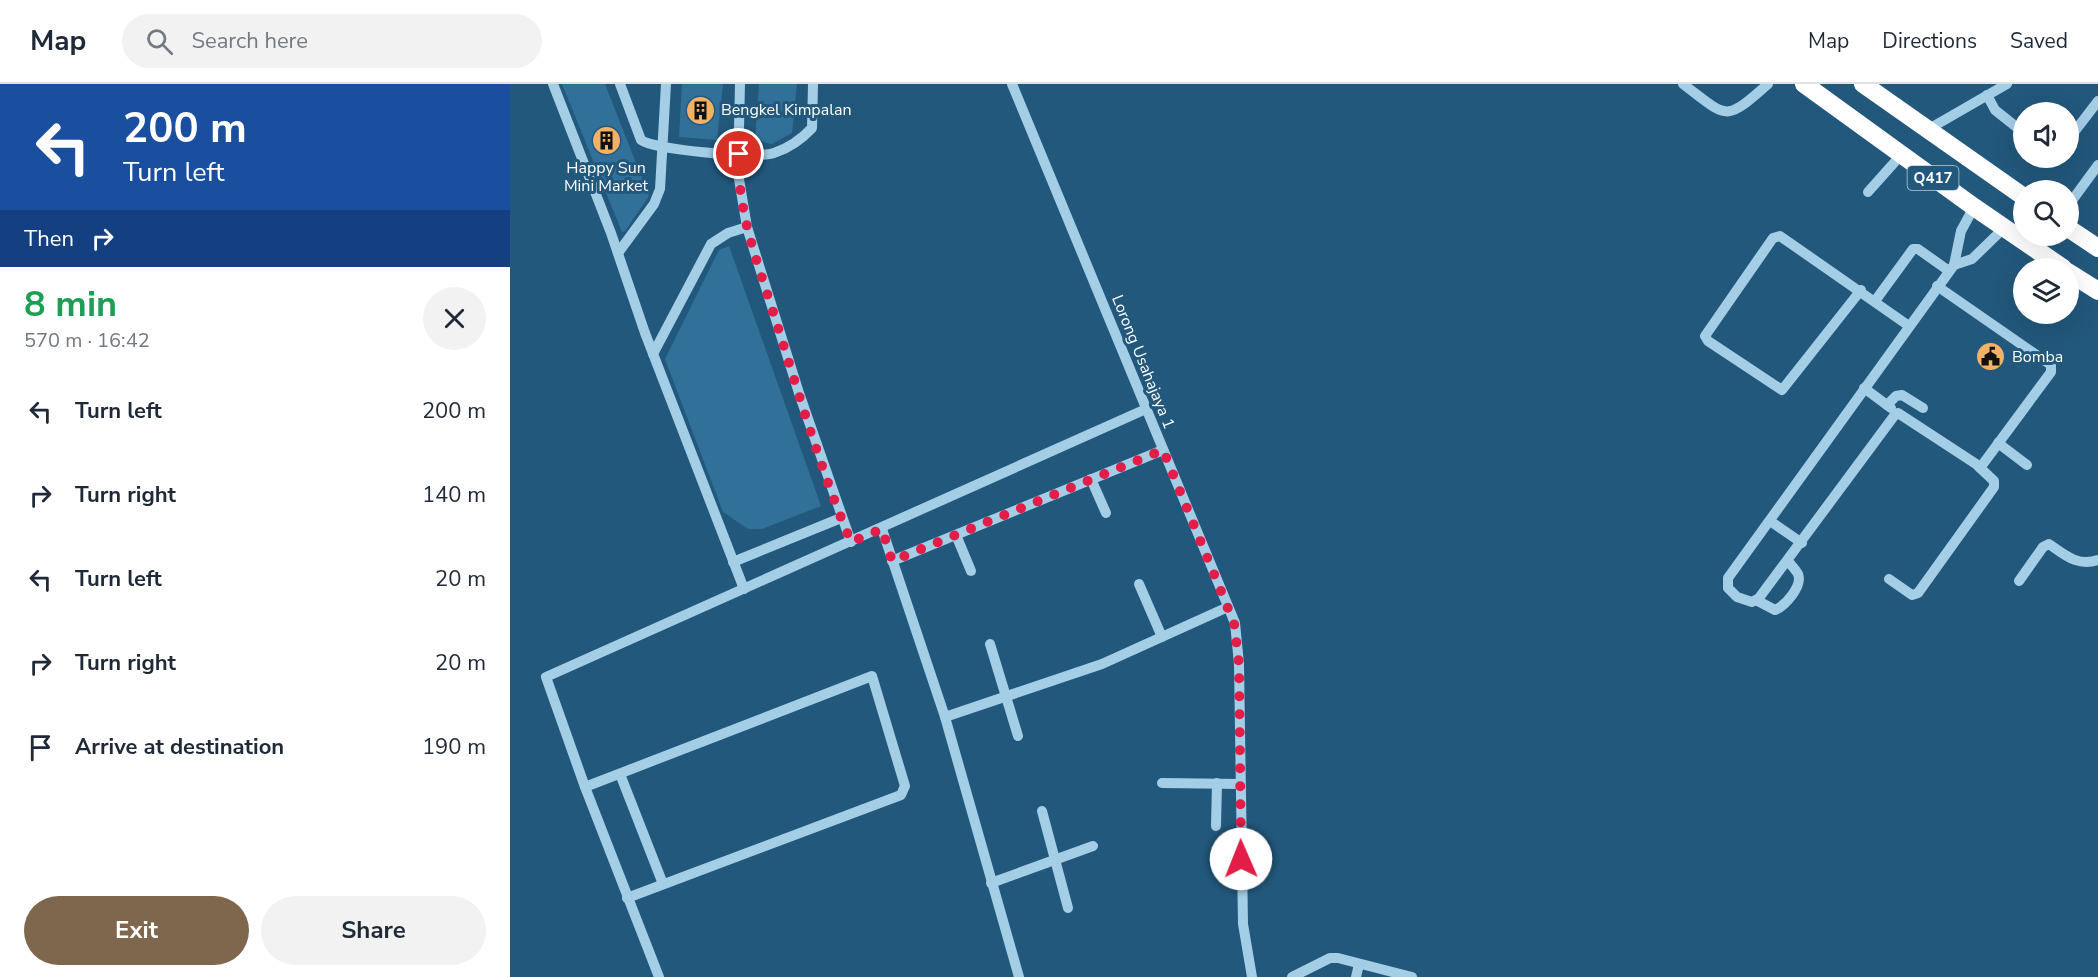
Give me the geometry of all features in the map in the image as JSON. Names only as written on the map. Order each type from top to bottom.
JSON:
[{"type":"highway","name":"Q417","points":[[1804,84],[2048,258]]},
{"type":"highway","name":"Q417","points":[[1863,84],[2013,189]]},
{"type":"highway","points":[[2079,235],[2098,248]]},
{"type":"highway","points":[[2079,279],[2098,291]]},
{"type":"street","points":[[553,84],[744,590]]},
{"type":"street","points":[[620,84],[640,140],[664,148],[739,154],[771,154],[802,138],[812,128],[813,84]]},
{"type":"street","points":[[618,253],[654,204],[660,189],[666,84]]},
{"type":"street","points":[[740,84],[738,172],[747,227],[841,518],[851,542]]},
{"type":"street","name":"Lorong Usahajaya 1","points":[[1012,84],[1234,623],[1239,664],[1239,784],[1243,924],[1251,977]]},
{"type":"street","points":[[1683,84],[1716,109],[1729,113],[1740,109],[1768,84]]},
{"type":"street","points":[[1927,130],[2007,84]]},
{"type":"street","points":[[1987,95],[1995,110],[2013,124]]},
{"type":"street","points":[[2079,126],[2098,101]]},
{"type":"street","points":[[1868,192],[1901,155]]},
{"type":"street","points":[[2079,191],[2098,165]]},
{"type":"street","points":[[1898,413],[1802,543],[1756,600],[1752,602],[1737,597],[1728,588],[1728,578],[1951,268],[1961,231],[1974,207]]},
{"type":"street","points":[[653,354],[711,244],[728,233],[747,227]]},
{"type":"street","points":[[1951,268],[1972,259],[2004,228]]},
{"type":"street","points":[[1861,290],[1782,390],[1708,341],[1705,336],[1773,238],[1787,239],[1861,290],[1909,326]]},
{"type":"street","points":[[1875,301],[1913,249],[1918,249],[1951,268]]},
{"type":"street","points":[[1937,286],[2051,365],[2051,372],[1980,468]]},
{"type":"street","points":[[1864,388],[1980,468],[1994,481],[1994,487],[1918,593],[1912,595],[1889,579]]},
{"type":"street","points":[[1887,405],[1896,396],[1902,394],[1923,408]]},
{"type":"street","points":[[659,977],[585,787],[546,677],[882,529],[1146,409]]},
{"type":"street","points":[[1998,443],[2027,465]]},
{"type":"street","points":[[892,561],[1163,450]]},
{"type":"street","points":[[1091,479],[1106,513]]},
{"type":"street","points":[[733,562],[841,518]]},
{"type":"street","points":[[1770,521],[1802,543]]},
{"type":"street","points":[[882,529],[945,717],[1019,977]]},
{"type":"street","points":[[956,534],[971,571]]},
{"type":"street","points":[[2019,581],[2043,547],[2049,544],[2074,560],[2086,564],[2098,560]]},
{"type":"street","points":[[1756,600],[1775,610],[1783,606],[1799,582],[1798,574],[1788,561]]},
{"type":"street","points":[[1139,584],[1162,637]]},
{"type":"street","points":[[945,717],[1102,664],[1228,607]]},
{"type":"street","points":[[990,644],[1018,736]]},
{"type":"street","points":[[585,787],[872,676],[905,786],[901,795],[627,898]]},
{"type":"street","points":[[620,774],[663,884]]},
{"type":"street","points":[[1162,783],[1239,784]]},
{"type":"street","points":[[1216,826],[1217,783]]},
{"type":"street","points":[[1042,811],[1053,859],[1068,908]]},
{"type":"street","points":[[991,883],[1093,846]]},
{"type":"street","points":[[1292,977],[1330,958],[1412,977]]},
{"type":"street","points":[[1356,977],[1359,964]]},
{"type":"building","name":"Happy Sun Mini Market","points":[[562,84],[605,84],[649,196],[625,231],[622,232]]},
{"type":"building","name":"Bengkel Kimpalan","points":[[682,84],[723,84],[717,140],[679,137]]},
{"type":"building","points":[[759,84],[797,84],[792,133],[772,144],[755,140]]},
{"type":"building","points":[[729,246],[821,506],[762,529],[748,529],[723,512],[665,359],[719,250]]},
{"type":"place","name":"Bengkel Kimpalan","points":[[700,110]]},
{"type":"place","name":"Happy Sun Mini Market","points":[[606,140]]},
{"type":"place","name":"Bomba","points":[[1991,357]]},
{"type":"route","points":[[739,154],[738,172],[747,227],[798,393],[851,542],[882,529],[892,561],[1163,450],[1234,623],[1239,664],[1241,859]]}]
